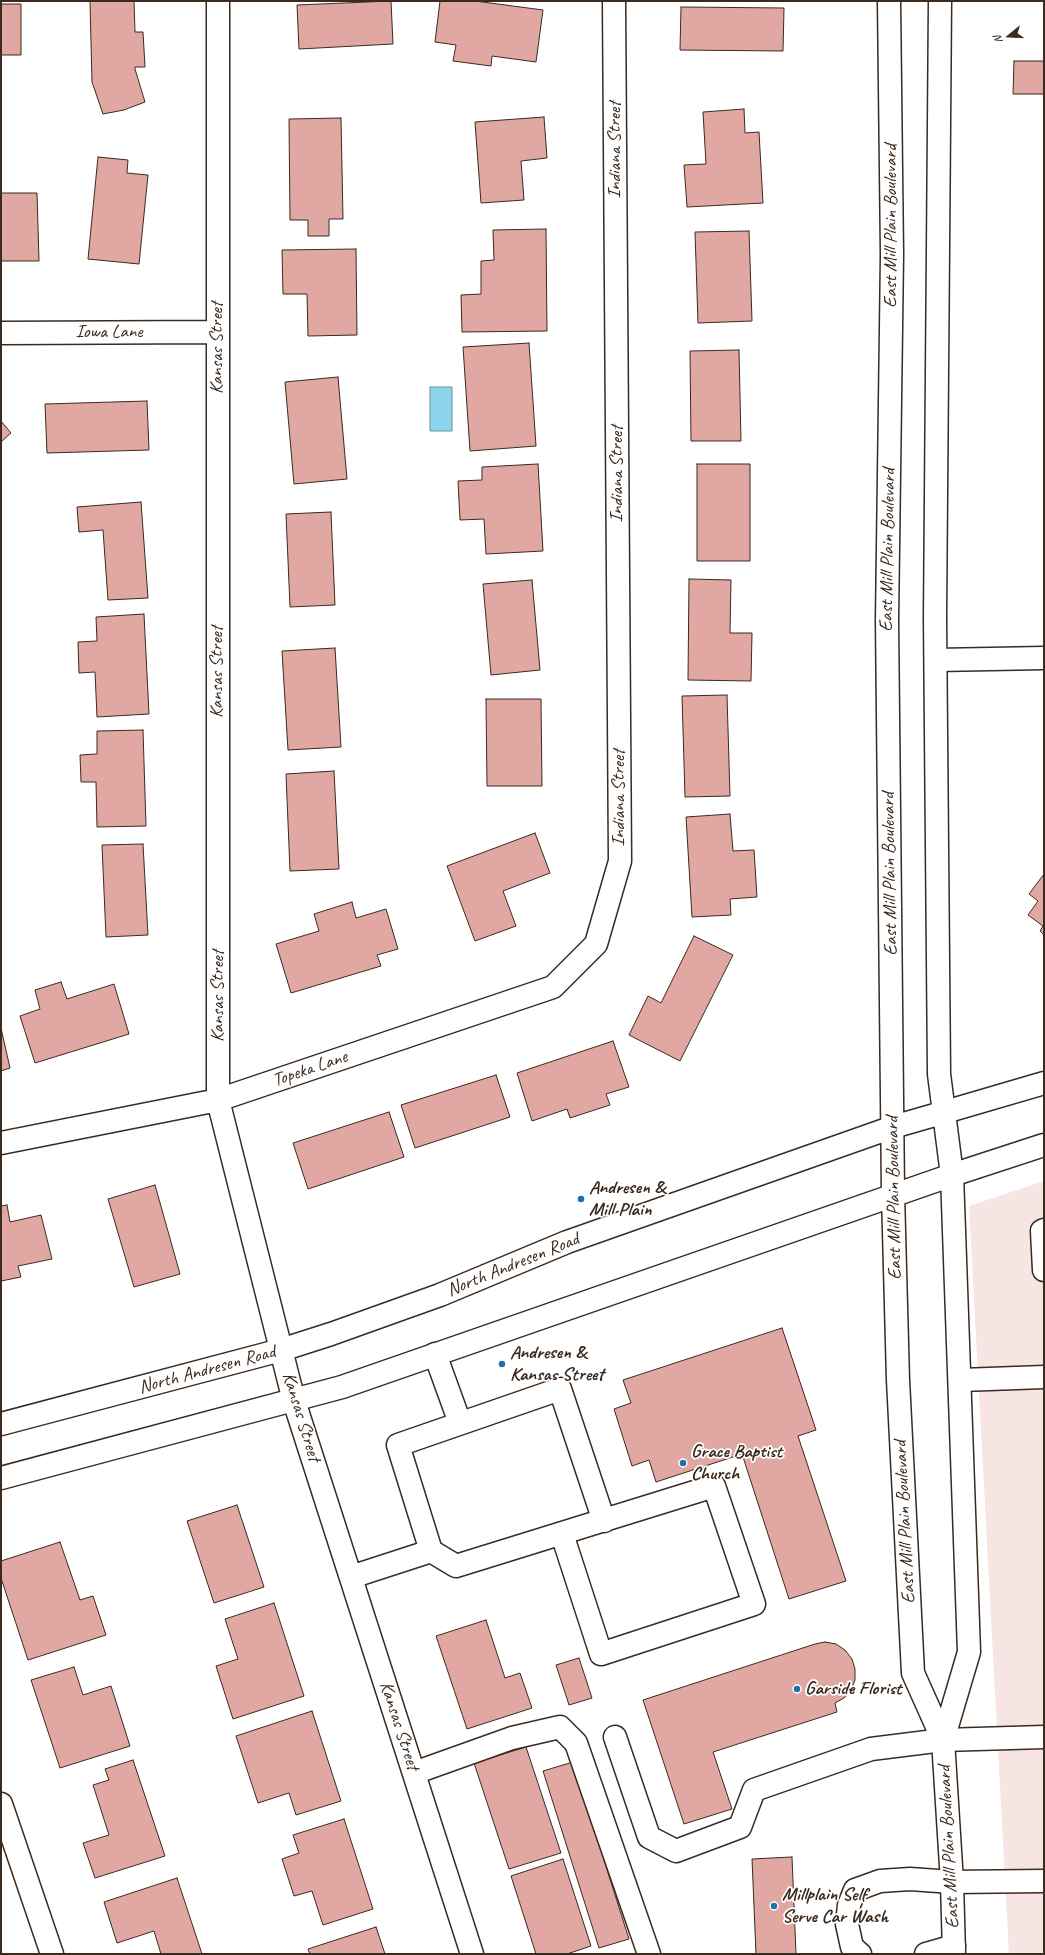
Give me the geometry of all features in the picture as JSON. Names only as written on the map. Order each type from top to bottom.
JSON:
[{"type":"main road","name":"Kansas Street","points":[[218,1],[218,1100],[294,1401],[472,1954]]},
{"type":"main road","name":"Indiana Street","points":[[596,944],[620,861],[614,1]]},
{"type":"main road","name":"East Mill Plain Boulevard","points":[[889,1],[892,255],[887,620],[893,1194],[898,1380],[913,1673],[944,1740]]},
{"type":"main road","name":"East Mill Plain Boulevard","points":[[940,1],[936,660],[939,1074],[952,1175],[961,1380],[969,1652],[944,1740],[952,1882],[954,1950]]},
{"type":"main road","name":"Iowa Lane","points":[[1,333],[217,332]]},
{"type":"main road","points":[[936,660],[1044,658]]},
{"type":"main road","name":"Topeka Lane","points":[[1,1143],[218,1100],[553,987],[596,944]]},
{"type":"main road","name":"North Andresen Road","points":[[1,1424],[281,1350],[331,1334],[440,1295],[567,1242],[893,1127],[1044,1083]]},
{"type":"main road","points":[[1,1478],[342,1387],[893,1194],[1044,1145]]},
{"type":"main road","points":[[1044,1230],[1042,1231],[1044,1270]]},
{"type":"main road","points":[[435,1354],[460,1424]]},
{"type":"main road","points":[[961,1380],[1044,1377]]},
{"type":"main road","points":[[562,1534],[601,1654],[754,1604],[714,1486],[604,1521],[456,1566],[431,1551],[398,1445],[560,1389],[604,1521]]},
{"type":"main road","points":[[351,1578],[431,1551]]},
{"type":"main road","points":[[414,1773],[512,1738],[560,1727],[576,1743],[649,1954]]},
{"type":"main road","points":[[615,1737],[649,1837],[676,1851],[740,1827],[754,1790],[871,1749],[944,1740],[1044,1737]]},
{"type":"main road","points":[[1,1804],[52,1954]]},
{"type":"main road","points":[[860,1954],[852,1947],[847,1924],[849,1905],[855,1890],[880,1881],[1044,1881]]},
{"type":"main road","points":[[926,1954],[954,1950]]},
{"type":"shaded area","points":[[1044,1181],[1044,1954],[1009,1954],[969,1206]]},
{"type":"water","points":[[430,387],[452,387],[452,431],[430,431]]},
{"type":"building","points":[[90,1],[134,1],[135,32],[143,32],[145,67],[135,67],[135,69],[145,102],[124,110],[103,114],[92,82]]},
{"type":"building","points":[[391,1],[393,44],[299,49],[297,5]]},
{"type":"building","points":[[440,1],[475,1],[543,10],[536,62],[492,56],[491,66],[453,61],[456,45],[435,42]]},
{"type":"building","points":[[1,4],[21,4],[21,55],[1,55]]},
{"type":"building","points":[[681,7],[784,8],[783,51],[680,50]]},
{"type":"building","points":[[1014,61],[1044,61],[1044,94],[1013,94]]},
{"type":"building","points":[[744,109],[745,133],[759,132],[763,203],[687,207],[684,165],[706,164],[703,112]]},
{"type":"building","points":[[544,117],[547,158],[521,161],[524,200],[481,203],[475,122]]},
{"type":"building","points":[[341,118],[343,219],[329,219],[329,236],[308,236],[308,220],[290,220],[289,119]]},
{"type":"building","points":[[98,157],[128,160],[127,173],[148,175],[139,264],[88,259]]},
{"type":"building","points":[[1,193],[37,193],[39,261],[1,261]]},
{"type":"building","points":[[546,229],[547,331],[462,332],[461,295],[481,294],[481,261],[494,260],[493,230]]},
{"type":"building","points":[[749,231],[752,321],[698,323],[695,232]]},
{"type":"building","points":[[356,249],[357,335],[308,336],[307,294],[283,294],[282,250]]},
{"type":"building","points":[[529,343],[536,446],[470,451],[463,347]]},
{"type":"building","points":[[739,350],[741,441],[691,441],[690,351]]},
{"type":"building","points":[[338,377],[347,479],[294,484],[285,382]]},
{"type":"building","points":[[147,401],[149,450],[47,453],[45,404]]},
{"type":"building","points":[[1,421],[11,433],[1,442]]},
{"type":"building","points":[[538,464],[543,551],[486,554],[484,519],[460,520],[458,481],[482,480],[482,467]]},
{"type":"building","points":[[697,464],[750,464],[750,561],[697,561]]},
{"type":"building","points":[[141,502],[148,598],[108,600],[103,530],[79,532],[77,507]]},
{"type":"building","points":[[331,512],[335,605],[290,607],[286,514]]},
{"type":"building","points":[[689,579],[731,580],[730,633],[752,633],[751,681],[688,680]]},
{"type":"building","points":[[532,580],[540,670],[491,675],[483,584]]},
{"type":"building","points":[[144,614],[149,714],[97,717],[95,672],[79,673],[78,642],[97,641],[96,617]]},
{"type":"building","points":[[335,648],[341,747],[288,750],[282,651]]},
{"type":"building","points":[[727,695],[730,796],[685,797],[682,696]]},
{"type":"building","points":[[486,699],[541,699],[542,786],[487,786]]},
{"type":"building","points":[[143,730],[146,826],[97,827],[96,782],[81,782],[80,755],[97,754],[97,731]]},
{"type":"building","points":[[334,771],[339,869],[290,871],[286,774]]},
{"type":"building","points":[[730,814],[733,851],[754,850],[757,897],[730,899],[731,915],[692,917],[686,817]]},
{"type":"building","points":[[535,833],[550,873],[503,891],[516,926],[475,941],[447,866]]},
{"type":"building","points":[[143,844],[148,935],[106,937],[102,845]]},
{"type":"building","points":[[1044,874],[1044,935],[1040,931],[1043,926],[1028,915],[1038,901],[1029,894]]},
{"type":"building","points":[[352,902],[356,918],[386,909],[398,949],[377,955],[381,966],[291,993],[276,944],[319,931],[314,914]]},
{"type":"building","points":[[694,936],[733,955],[680,1061],[629,1035],[648,996],[661,1003]]},
{"type":"building","points":[[61,982],[67,999],[114,984],[129,1034],[35,1063],[20,1016],[40,1009],[35,990]]},
{"type":"building","points":[[1,1028],[10,1068],[1,1071]]},
{"type":"building","points":[[613,1041],[629,1087],[606,1094],[610,1105],[570,1118],[567,1109],[532,1121],[517,1073]]},
{"type":"building","points":[[496,1075],[510,1117],[415,1148],[401,1105]]},
{"type":"building","points":[[389,1112],[404,1157],[308,1189],[293,1143]]},
{"type":"building","points":[[155,1185],[180,1274],[134,1287],[108,1199]]},
{"type":"building","points":[[7,1205],[10,1222],[41,1215],[52,1259],[18,1266],[21,1277],[1,1281],[1,1206]]},
{"type":"building","name":"Grace Baptist Church","points":[[782,1328],[816,1430],[798,1436],[846,1581],[789,1599],[742,1454],[656,1482],[649,1460],[632,1466],[614,1409],[631,1403],[623,1380]]},
{"type":"building","points":[[237,1505],[264,1587],[214,1603],[187,1521]]},
{"type":"building","points":[[60,1542],[80,1600],[93,1596],[106,1635],[28,1660],[1,1578],[1,1561]]},
{"type":"building","points":[[274,1603],[304,1696],[233,1719],[216,1666],[238,1659],[225,1619]]},
{"type":"building","points":[[486,1620],[505,1678],[520,1673],[532,1708],[467,1729],[436,1636]]},
{"type":"building","points":[[825,1642],[836,1644],[845,1650],[852,1659],[855,1669],[855,1680],[851,1690],[844,1698],[835,1703],[837,1712],[713,1752],[732,1809],[684,1824],[643,1700]]},
{"type":"building","points":[[579,1658],[592,1698],[569,1705],[556,1665]]},
{"type":"building","points":[[74,1667],[83,1695],[111,1686],[130,1746],[60,1768],[31,1680]]},
{"type":"building","points":[[312,1711],[341,1801],[296,1815],[289,1793],[258,1803],[236,1736]]},
{"type":"building","points":[[526,1747],[561,1853],[509,1869],[474,1763]]},
{"type":"building","points":[[133,1760],[165,1856],[95,1878],[83,1843],[109,1835],[93,1785],[109,1780],[105,1769]]},
{"type":"building","points":[[573,1762],[629,1939],[599,1948],[543,1771]]},
{"type":"building","points":[[344,1819],[373,1909],[323,1925],[312,1891],[294,1896],[282,1859],[299,1853],[293,1835]]},
{"type":"building","name":"Millplain Self Serve Car Wash","points":[[792,1857],[796,1954],[756,1954],[752,1859]]},
{"type":"building","points":[[563,1859],[591,1946],[567,1954],[536,1954],[511,1876]]},
{"type":"building","points":[[177,1878],[202,1954],[161,1954],[154,1931],[117,1943],[104,1902]]},
{"type":"building","points":[[376,1927],[385,1954],[310,1954],[308,1949]]},
{"type":"place","name":"Andresen & Mill Plain","points":[[581,1199]]},
{"type":"place","name":"Andresen & Kansas Street","points":[[502,1364]]},
{"type":"place","name":"Grace Baptist Church","points":[[683,1463]]},
{"type":"place","name":"Garside Florist","points":[[797,1689]]},
{"type":"place","name":"Millplain Self Serve Car Wash","points":[[774,1906]]}]
